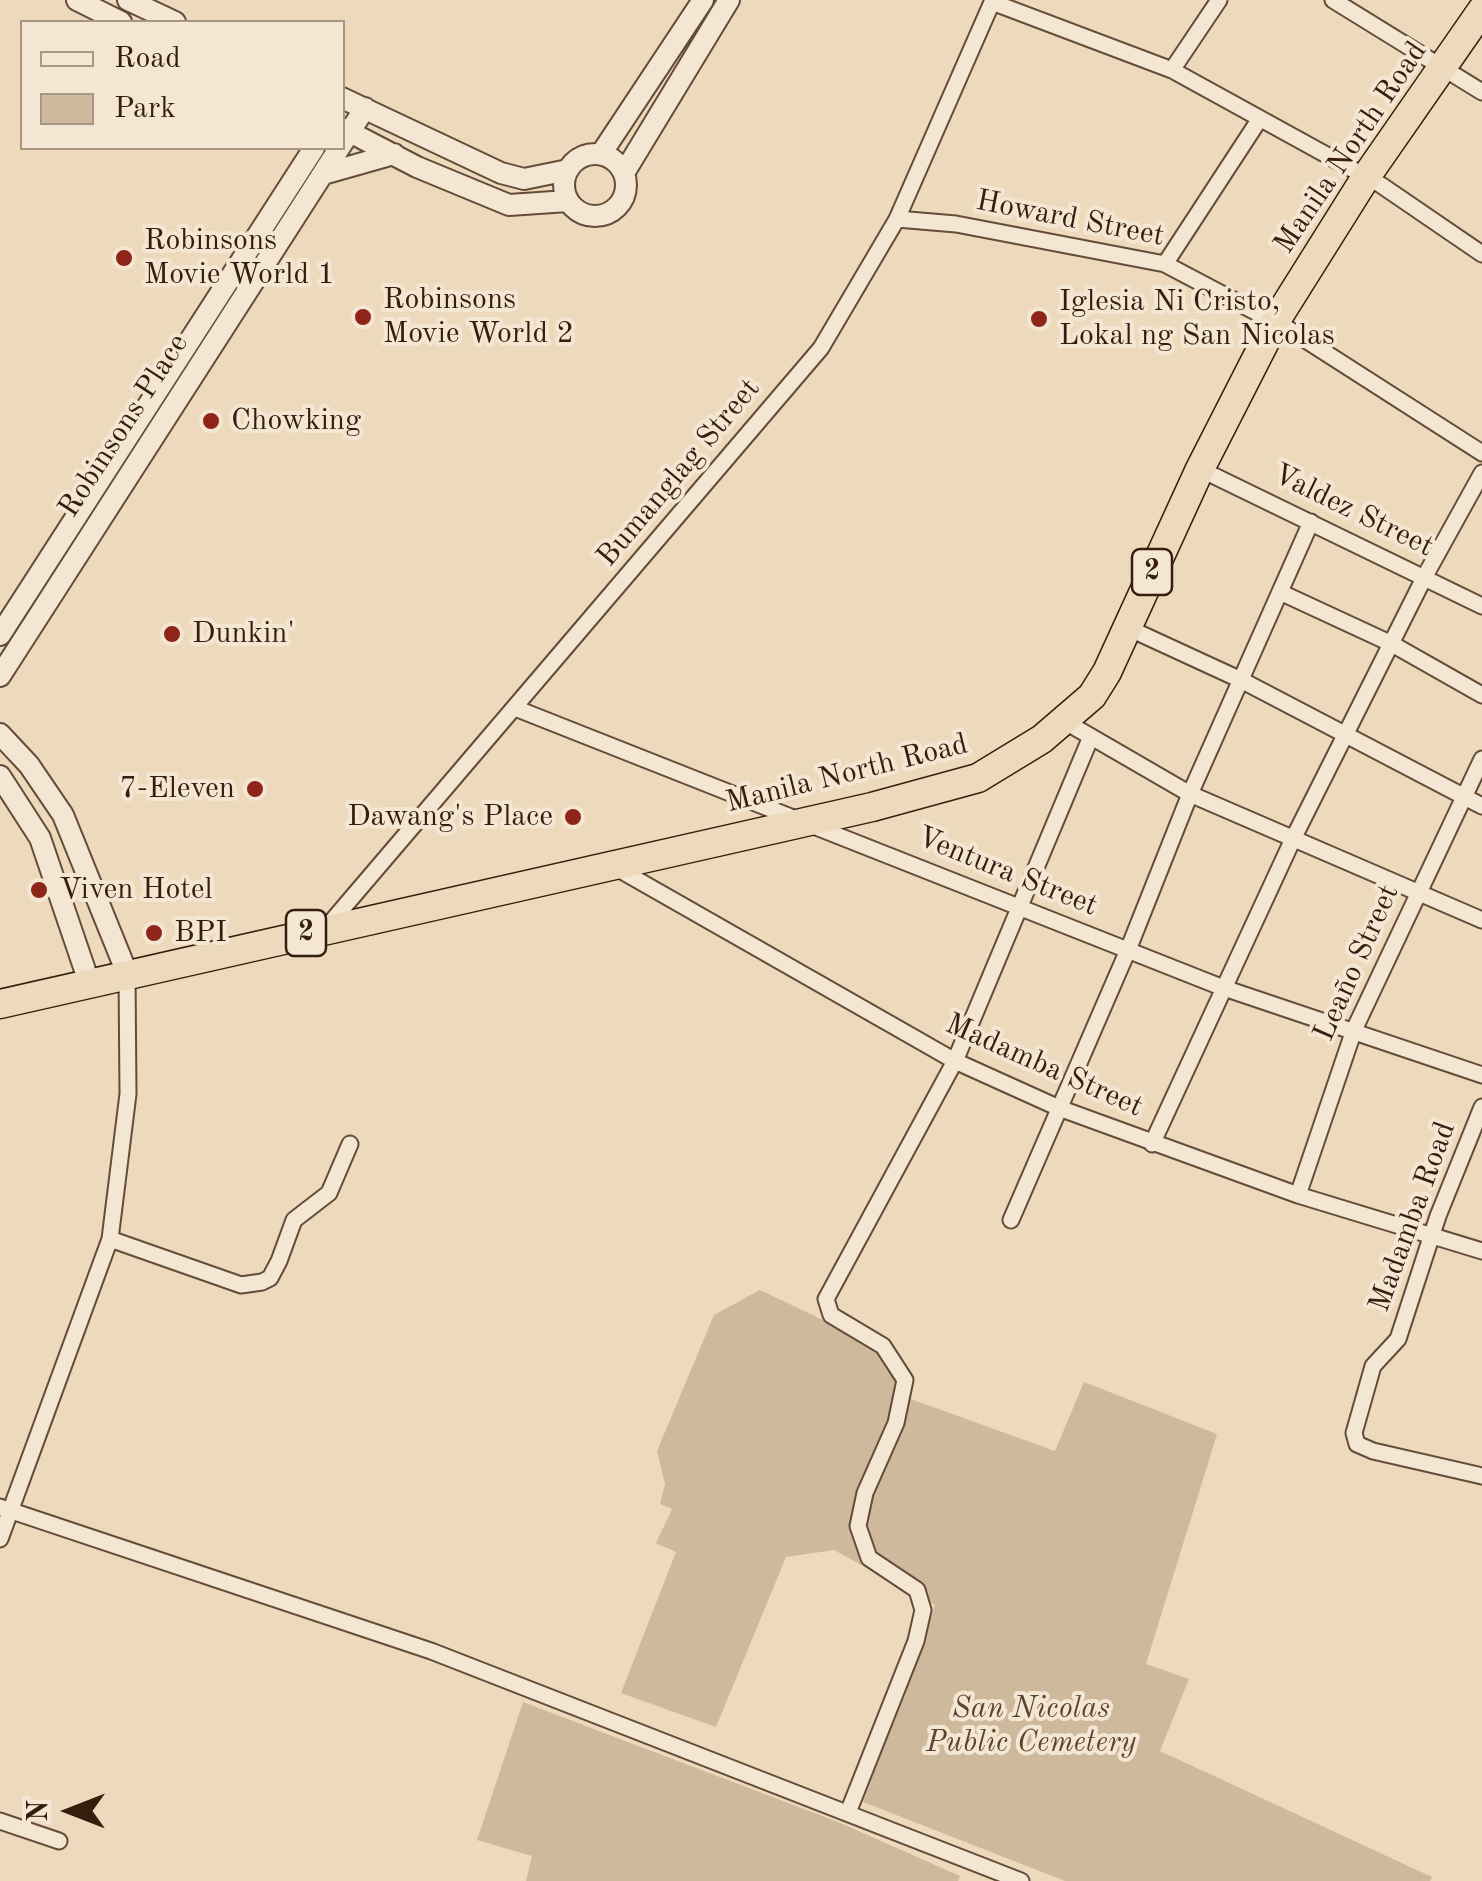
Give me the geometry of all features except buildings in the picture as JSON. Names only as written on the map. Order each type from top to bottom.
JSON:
[{"type":"highway","name":"Manila North Road","points":[[0,1004],[872,807],[978,778],[1064,721],[1092,696],[1200,469],[1276,322],[1366,177],[1482,10]]},
{"type":"street","points":[[77,0],[117,20]]},
{"type":"street","points":[[128,0],[171,20]]},
{"type":"street","points":[[601,154],[703,0]]},
{"type":"street","points":[[624,173],[729,0]]},
{"type":"street","points":[[1172,70],[1219,0]]},
{"type":"street","points":[[1333,0],[1482,92]]},
{"type":"street","points":[[992,1],[1172,70],[1366,177],[1482,254]]},
{"type":"street","name":"Bumanglag Street","points":[[326,928],[821,348],[897,219],[992,1]]},
{"type":"street","points":[[345,99],[501,173],[524,179],[568,170]]},
{"type":"street","name":"Robinsons Place","points":[[348,130],[365,108]]},
{"type":"street","points":[[1165,264],[1259,120]]},
{"type":"street","points":[[348,130],[510,205],[568,201],[585,214],[610,212],[626,188],[624,173],[615,161],[601,154],[576,160],[564,180],[568,201]]},
{"type":"street","name":"Robinsons Place","points":[[0,635],[311,150]]},
{"type":"street","name":"Robinsons Place","points":[[0,676],[338,150]]},
{"type":"street","points":[[326,173],[394,154]]},
{"type":"street","name":"Howard Street","points":[[897,219],[956,224],[1165,264],[1276,322],[1482,453]]},
{"type":"street","name":"Valdez Street","points":[[1200,469],[1482,606]]},
{"type":"street","points":[[1152,1144],[1221,987],[1293,838],[1425,576],[1482,473]]},
{"type":"street","points":[[1011,1220],[1128,950],[1190,794],[1311,522]]},
{"type":"street","points":[[1282,593],[1392,644],[1482,694]]},
{"type":"street","points":[[1126,627],[1241,680],[1345,738],[1482,806]]},
{"type":"street","name":"Ventura Street","points":[[515,708],[1221,987],[1482,1075]]},
{"type":"street","points":[[1064,721],[1190,794],[1482,920]]},
{"type":"street","points":[[0,734],[30,765],[64,815],[126,974],[128,1094],[110,1239],[4,1508],[0,1539]]},
{"type":"street","points":[[849,1810],[916,1641],[922,1598],[912,1585],[869,1558],[858,1526],[865,1494],[896,1423],[906,1380],[883,1346],[831,1315],[826,1299],[955,1060],[1090,739]]},
{"type":"street","name":"Leaño Street","points":[[1298,1196],[1354,1030],[1482,760]]},
{"type":"street","points":[[0,776],[40,838],[89,982]]},
{"type":"street","name":"Madamba Street","points":[[614,866],[955,1060],[1059,1108],[1298,1196],[1482,1251]]},
{"type":"street","name":"Madamba Road","points":[[1482,1106],[1398,1339],[1373,1366],[1354,1433],[1357,1444],[1374,1451],[1482,1476]]},
{"type":"street","points":[[110,1239],[241,1285],[262,1282],[270,1278],[294,1220],[329,1194],[350,1144]]},
{"type":"street","points":[[4,1508],[431,1651],[849,1810],[1021,1881]]},
{"type":"street","points":[[0,1820],[59,1841]]},
{"type":"green space","name":"San Nicolas Public Cemetery","points":[[760,1290],[882,1348],[908,1398],[1055,1451],[1084,1382],[1217,1434],[1146,1664],[1189,1679],[1160,1751],[1432,1877],[1430,1881],[1065,1881],[863,1802],[935,1605],[834,1550],[786,1557],[716,1727],[621,1693],[676,1552],[656,1543],[672,1509],[660,1504],[665,1484],[657,1451],[714,1315]]},
{"type":"green space","points":[[523,1702],[838,1822],[960,1876],[958,1881],[526,1881],[532,1856],[477,1840]]},
{"type":"place","name":"Robinsons Movie World 1","points":[[124,258]]},
{"type":"place","name":"Robinsons Movie World 2","points":[[363,317]]},
{"type":"place","name":"Iglesia Ni Cristo, Lokal ng San Nicolas","points":[[1039,319]]},
{"type":"place","name":"Chowking","points":[[211,421]]},
{"type":"place","name":"Dunkin'","points":[[172,634]]},
{"type":"place","name":"7-Eleven","points":[[255,789]]},
{"type":"place","name":"Dawang's Place","points":[[573,817]]},
{"type":"place","name":"Viven Hotel","points":[[39,890]]},
{"type":"place","name":"BPI","points":[[154,933]]}]
